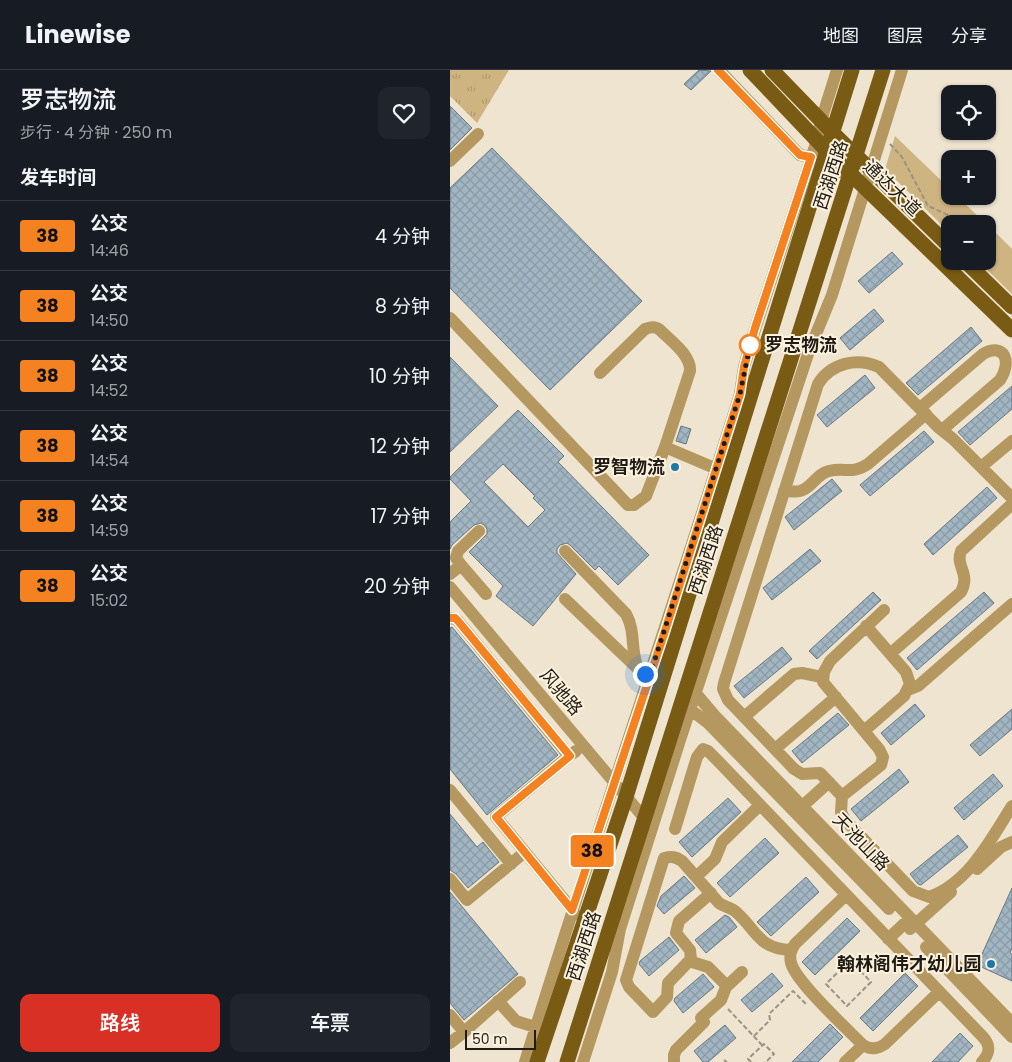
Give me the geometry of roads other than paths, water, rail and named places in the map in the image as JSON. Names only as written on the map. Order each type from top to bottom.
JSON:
[{"type":"main road","name":"通达大道","points":[[750,70],[865,189],[1012,330]]},
{"type":"main road","name":"通达大道","points":[[772,70],[871,171],[941,238]]},
{"type":"main road","name":"西湖西路","points":[[537,1062],[626,797],[655,681],[816,162],[822,146],[832,132],[852,70]]},
{"type":"main road","name":"西湖西路","points":[[566,1062],[645,819],[692,688],[723,567],[883,70]]},
{"type":"main road","points":[[974,270],[1012,307]]},
{"type":"street","points":[[718,70],[800,155],[851,174]]},
{"type":"street","points":[[822,146],[821,121],[837,70]]},
{"type":"street","points":[[692,688],[775,457],[809,351],[832,295],[902,70]]},
{"type":"street","points":[[450,162],[478,134]]},
{"type":"street","points":[[450,318],[628,505],[634,505],[646,496],[665,447],[690,371],[690,365],[684,354],[656,326],[645,329],[600,373]]},
{"type":"street","points":[[784,490],[800,491],[806,488],[817,476],[830,470],[859,470],[868,464],[983,354],[992,349],[998,351],[1006,358],[1008,366],[1006,373],[942,430]]},
{"type":"street","points":[[1012,498],[879,367],[869,362],[858,362],[836,368],[826,374],[818,384],[723,689],[744,717],[798,772],[808,775],[820,773],[835,788],[845,820],[913,891],[929,897],[947,889],[966,872],[988,845],[1012,806]]},
{"type":"street","points":[[981,467],[1012,441]]},
{"type":"street","points":[[665,447],[721,471]]},
{"type":"street","points":[[891,653],[961,592],[966,578],[960,561],[961,551],[1012,504]]},
{"type":"street","points":[[479,531],[458,551],[456,558],[486,594]]},
{"type":"street","points":[[565,551],[626,614],[631,626],[633,657],[638,669]]},
{"type":"street","points":[[450,574],[461,566]]},
{"type":"street","name":"风驰路","points":[[450,587],[645,819]]},
{"type":"street","points":[[525,1062],[614,783],[655,681],[638,669],[565,599]]},
{"type":"street","points":[[908,690],[918,686],[1012,604]]},
{"type":"street","points":[[801,812],[835,788],[881,765],[883,762],[882,753],[823,682],[822,677],[830,660],[884,610]]},
{"type":"street","points":[[450,618],[455,618],[458,621],[570,756]]},
{"type":"street","points":[[864,731],[904,696],[908,690],[909,678],[891,653],[866,626]]},
{"type":"street","points":[[508,682],[520,671]]},
{"type":"street","points":[[744,717],[794,674],[802,673],[822,677]]},
{"type":"street","name":"天池山路","points":[[692,688],[801,812],[1012,1037]]},
{"type":"street","points":[[775,749],[836,697]]},
{"type":"street","points":[[583,1062],[612,972],[620,928],[685,709]]},
{"type":"street","name":"天池山路","points":[[685,709],[708,723],[801,812]]},
{"type":"street","points":[[582,745],[496,817],[584,924]]},
{"type":"street","points":[[675,829],[697,757],[703,749],[708,751],[718,761],[988,1043],[988,1054],[982,1062]]},
{"type":"street","points":[[450,790],[511,864]]},
{"type":"street","points":[[696,877],[715,859],[722,842],[760,805]]},
{"type":"street","points":[[891,943],[1001,847],[1012,842]]},
{"type":"street","points":[[450,879],[468,900],[525,852]]},
{"type":"street","points":[[711,893],[679,921],[676,927],[676,933],[692,954],[689,961],[668,982],[667,997],[653,1012],[629,987],[626,980],[664,858],[676,857],[682,861],[723,906],[735,911],[766,944],[778,950],[791,950]]},
{"type":"street","points":[[846,896],[795,944],[791,950],[791,963],[797,976],[863,1045],[870,1049],[875,1049],[885,1044],[939,992]]},
{"type":"street","name":"天池山路","points":[[909,927],[1012,1023]]},
{"type":"street","points":[[689,961],[708,967],[727,986]]},
{"type":"street","points":[[674,1062],[676,1050],[704,1022],[701,1018],[720,1000],[727,986],[742,972]]},
{"type":"street","points":[[450,1043],[520,982]]},
{"type":"street","points":[[498,1002],[516,1021],[536,1027]]},
{"type":"street","points":[[450,1015],[464,1032]]},
{"type":"street","points":[[845,1062],[863,1045]]},
{"type":"place","name":"罗志物流","points":[[750,345]]},
{"type":"place","name":"罗智物流","points":[[675,467]]},
{"type":"place","name":"翰林阁伟才幼儿园","points":[[991,964]]}]
